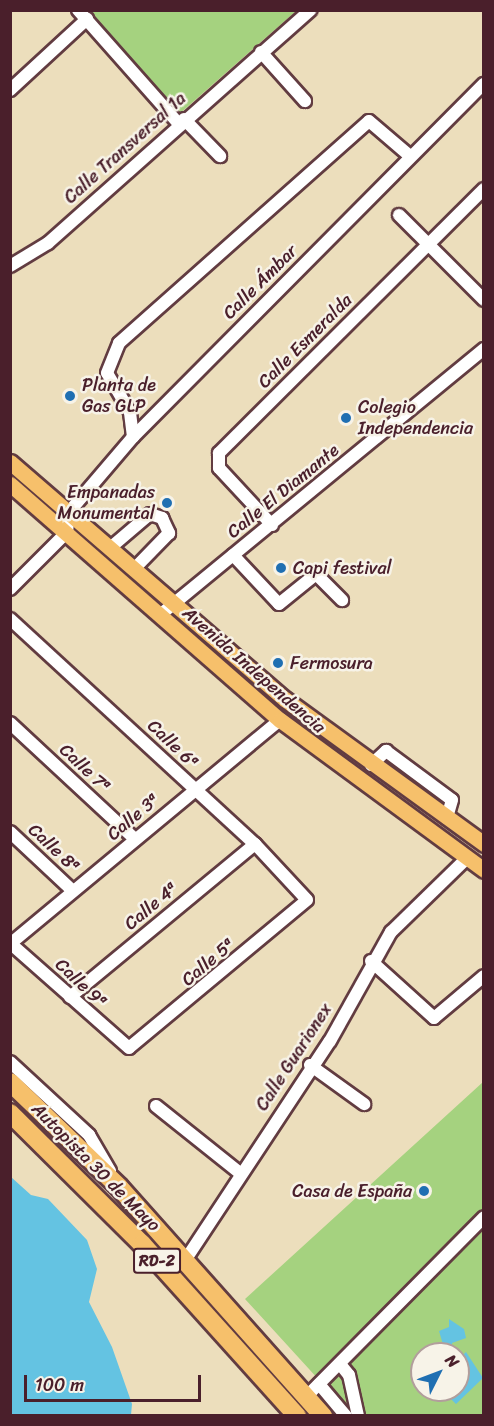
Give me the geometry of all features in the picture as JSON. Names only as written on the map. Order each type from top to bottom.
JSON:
[{"type":"highway","name":"Autopista 30 de Mayo","points":[[10,1082],[119,1187],[312,1391],[323,1416]]},
{"type":"highway","name":"Autopista 30 de Mayo","points":[[10,1113],[142,1244],[297,1416]]},
{"type":"main road","name":"Avenida Independencia","points":[[10,462],[174,603],[371,765],[483,844]]},
{"type":"main road","name":"Avenida Independencia","points":[[10,484],[280,720],[483,870]]},
{"type":"street","name":"Calle Transversal 1a","points":[[10,266],[48,243],[181,121],[309,10]]},
{"type":"street","points":[[10,90],[82,15],[181,121],[220,156]]},
{"type":"street","points":[[261,52],[305,101]]},
{"type":"street","name":"Calle Ámbar","points":[[69,512],[133,437],[483,84]]},
{"type":"street","points":[[133,437],[130,412],[107,373],[119,343],[369,121],[410,156]]},
{"type":"street","name":"Calle Esmeralda","points":[[272,525],[219,468],[219,453],[428,244],[481,195]]},
{"type":"street","points":[[399,215],[483,300]]},
{"type":"street","name":"Calle El Diamante","points":[[160,615],[483,349]]},
{"type":"street","points":[[10,589],[67,532],[69,512]]},
{"type":"street","points":[[110,548],[150,514],[162,518],[169,533],[134,569]]},
{"type":"street","points":[[233,555],[279,604],[316,573],[342,600]]},
{"type":"street","name":"Calle 6ª","points":[[10,618],[255,844],[307,900]]},
{"type":"street","name":"Calle 3ª","points":[[11,944],[195,788],[280,720]]},
{"type":"street","name":"Calle 7ª","points":[[10,723],[135,839]]},
{"type":"street","name":"Calle 8ª","points":[[10,832],[73,891]]},
{"type":"street","name":"Calle 4ª","points":[[70,997],[255,844]]},
{"type":"street","name":"Calle Guarionex","points":[[186,1259],[310,1065],[330,1041],[371,961],[404,916],[466,858]]},
{"type":"street","name":"Calle 5ª","points":[[129,1048],[307,900]]},
{"type":"street","name":"Calle 9ª","points":[[11,944],[129,1048]]},
{"type":"street","points":[[371,961],[434,1018],[483,976]]},
{"type":"street","points":[[10,1062],[89,1135],[119,1187]]},
{"type":"street","points":[[310,1065],[364,1104]]},
{"type":"street","points":[[156,1106],[240,1173]]},
{"type":"street","points":[[346,1416],[312,1391],[483,1217]]},
{"type":"street","points":[[340,1364],[349,1375],[358,1416]]},
{"type":"green space","points":[[78,11],[296,11],[177,116]]},
{"type":"green space","name":"Casa de España","points":[[483,1082],[483,1415],[351,1415],[245,1299]]},
{"type":"water","points":[[11,1177],[31,1195],[48,1199],[87,1240],[97,1269],[89,1302],[112,1347],[132,1404],[131,1415],[11,1415]]},
{"type":"water","points":[[449,1319],[464,1329],[466,1338],[455,1342],[442,1342],[439,1331],[449,1327]]},
{"type":"water","points":[[470,1358],[483,1378],[470,1391]]},
{"type":"place","name":"Planta de Gas GLP","points":[[70,396]]},
{"type":"place","name":"Colegio Independencia","points":[[346,418]]},
{"type":"place","name":"Empanadas Monumental","points":[[167,503]]},
{"type":"place","name":"Capi festival","points":[[281,568]]},
{"type":"place","name":"Fermosura","points":[[278,663]]},
{"type":"place","name":"Casa de España","points":[[424,1191]]}]
